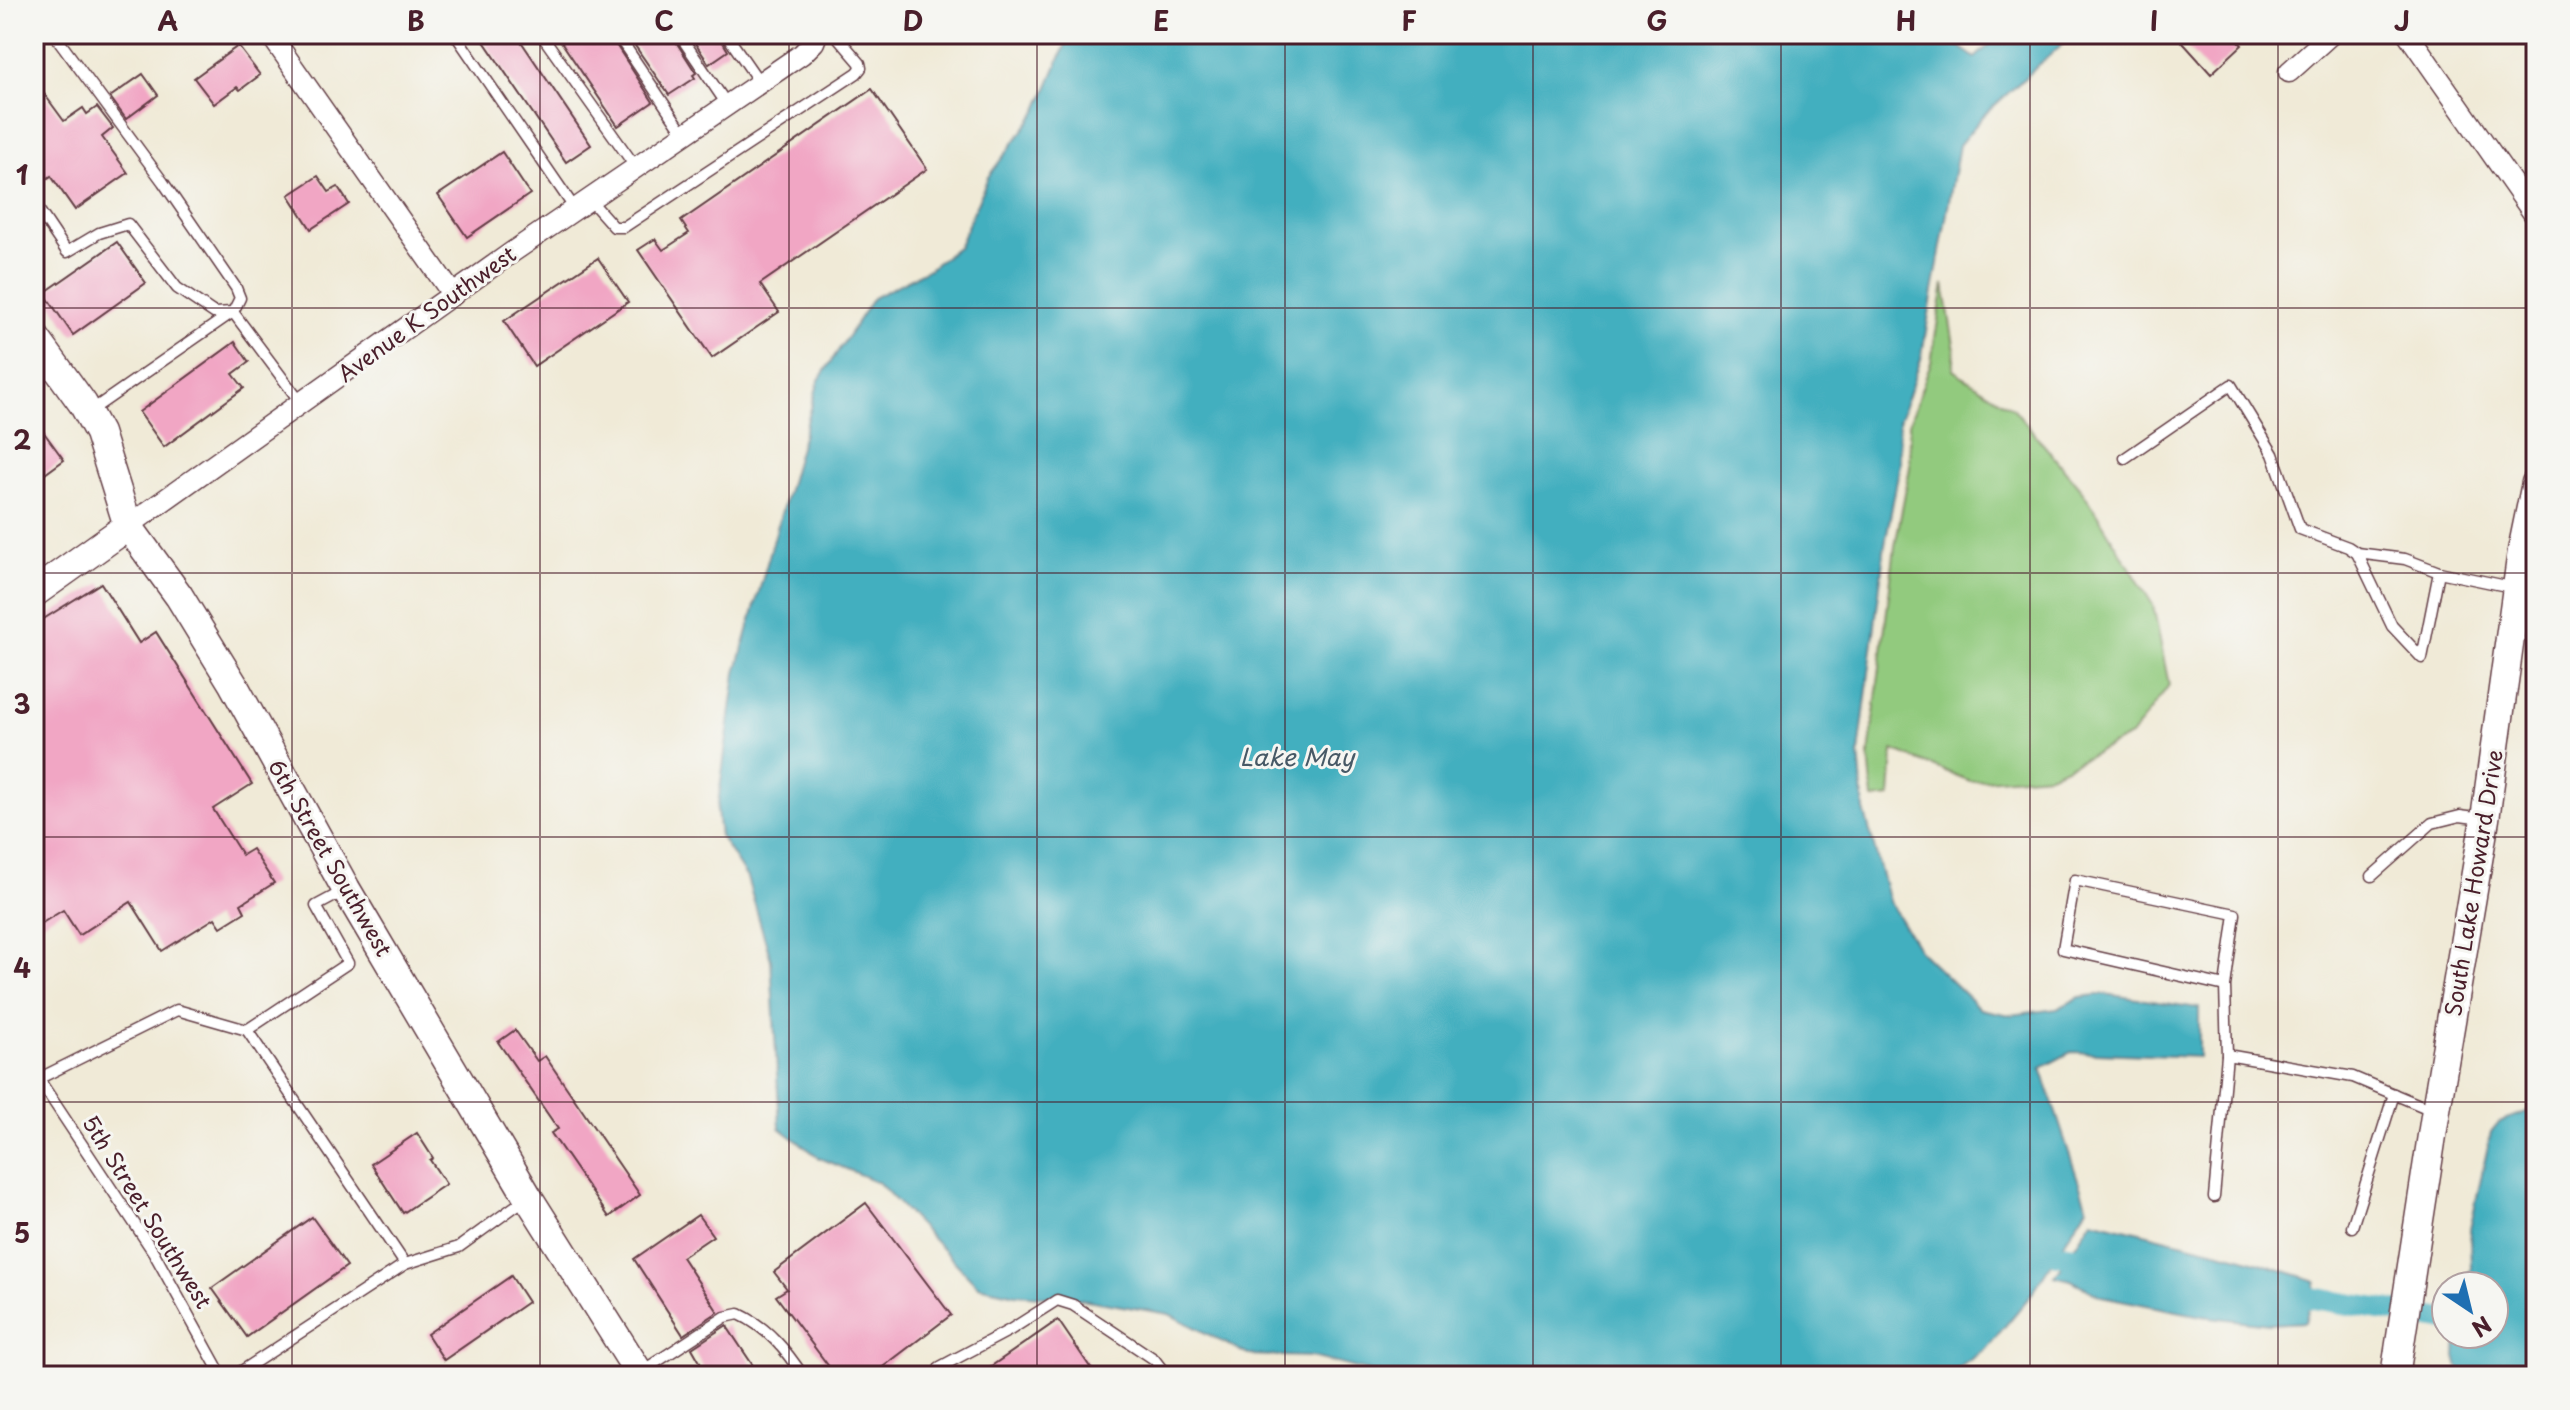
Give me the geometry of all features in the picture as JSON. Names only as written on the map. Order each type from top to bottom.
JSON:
[{"type":"street","name":"Avenue K Southwest","points":[[34,593],[453,295],[802,54],[817,34]]},
{"type":"street","points":[[2289,72],[2331,34]]},
{"type":"street","points":[[2408,34],[2536,217]]},
{"type":"street","points":[[273,35],[453,295]]},
{"type":"street","name":"6th Street Southwest","points":[[34,336],[88,413],[107,453],[128,526],[179,596],[233,684],[346,889],[528,1197],[640,1375]]},
{"type":"street","name":"South Lake Howard Drive","points":[[2397,1365],[2435,1111],[2485,819],[2517,588],[2536,483]]},
{"type":"lane","points":[[54,34],[163,182],[240,298],[233,312],[88,413]]},
{"type":"lane","points":[[455,34],[582,205],[614,227],[624,227],[857,73],[860,63],[835,34]]},
{"type":"lane","points":[[541,34],[637,169]]},
{"type":"lane","points":[[617,34],[685,135]]},
{"type":"lane","points":[[679,34],[728,106]]},
{"type":"lane","points":[[726,34],[760,83]]},
{"type":"lane","points":[[34,203],[67,252],[99,233],[128,224],[177,288],[214,313],[233,312]]},
{"type":"lane","points":[[233,312],[301,403]]},
{"type":"lane","points":[[2125,458],[2231,385],[2273,454],[2300,529],[2357,553],[2405,559],[2439,572],[2517,588]]},
{"type":"lane","points":[[2357,553],[2392,626],[2422,658],[2439,572]]},
{"type":"lane","points":[[2372,876],[2432,823],[2460,816],[2485,819]]},
{"type":"lane","points":[[2214,1197],[2227,1055],[2225,986],[2235,914],[2075,880],[2063,949],[2225,986]]},
{"type":"lane","points":[[247,1030],[348,963],[316,906],[346,889]]},
{"type":"lane","points":[[36,1075],[177,1010],[247,1030],[405,1264]]},
{"type":"lane","points":[[2227,1055],[2353,1077],[2435,1111]]},
{"type":"lane","name":"5th Street Southwest","points":[[36,1075],[154,1253],[222,1376]]},
{"type":"lane","points":[[2352,1227],[2394,1094]]},
{"type":"lane","points":[[234,1376],[405,1264],[459,1247],[528,1197]]},
{"type":"lane","points":[[936,1376],[940,1367],[1010,1330],[1057,1300],[1073,1305],[1154,1359],[1167,1376]]},
{"type":"lane","points":[[640,1375],[725,1317],[739,1314],[760,1324],[803,1376]]},
{"type":"green space","points":[[1944,284],[1955,351],[1953,370],[2014,409],[2084,493],[2153,605],[2169,685],[2131,736],[2049,775],[1970,781],[1893,750],[1890,797],[1873,799],[1869,755],[1895,546],[1910,467],[1909,424],[1931,362]]},
{"type":"water","name":"Lake May","points":[[1070,34],[1948,34],[1953,42],[1975,58],[2001,34],[2073,34],[1984,115],[1959,145],[1921,359],[1899,421],[1900,464],[1885,544],[1859,753],[1864,810],[1889,901],[1919,950],[1980,1009],[2010,1015],[2057,1009],[2080,997],[2105,994],[2199,1008],[2199,1057],[2071,1052],[2041,1068],[2087,1207],[2031,1295],[1986,1349],[1947,1376],[1388,1376],[1312,1357],[1248,1355],[1169,1314],[1081,1299],[1015,1294],[978,1286],[878,1182],[820,1158],[780,1128],[771,960],[747,878],[720,836],[717,811],[736,673],[819,380],[873,298],[929,269],[959,246],[988,177],[1038,110]]},
{"type":"water","points":[[2536,1108],[2536,1376],[2461,1376],[2456,1350],[2510,1350],[2510,1270],[2470,1270],[2470,1229],[2491,1132],[2499,1122]]},
{"type":"water","points":[[2092,1220],[2244,1258],[2316,1281],[2305,1322],[2268,1324],[2202,1316],[2101,1296],[2071,1280],[2055,1276]]},
{"type":"building","points":[[479,34],[516,34],[591,145],[566,162]]},
{"type":"building","points":[[556,34],[609,34],[653,102],[618,126]]},
{"type":"building","points":[[627,34],[671,34],[696,73],[693,75],[695,78],[669,95]]},
{"type":"building","points":[[689,34],[718,34],[728,51],[709,64]]},
{"type":"building","points":[[2175,34],[2232,34],[2242,45],[2211,74]]},
{"type":"building","points":[[238,46],[260,75],[214,104],[194,78]]},
{"type":"building","points":[[143,74],[158,95],[126,119],[110,97]]},
{"type":"building","points":[[34,80],[64,121],[83,108],[87,114],[97,107],[113,128],[102,137],[128,173],[75,210],[51,176],[41,183],[34,173]]},
{"type":"building","points":[[872,89],[927,169],[760,284],[779,312],[712,358],[638,250],[655,239],[663,250],[689,233],[681,221]]},
{"type":"building","points":[[502,152],[530,194],[467,237],[438,195]]},
{"type":"building","points":[[318,176],[329,192],[338,187],[349,204],[311,229],[289,195]]},
{"type":"building","points":[[117,242],[146,283],[73,335],[44,293]]},
{"type":"building","points":[[598,258],[628,302],[534,366],[504,321]]},
{"type":"building","points":[[235,342],[249,362],[233,374],[244,388],[164,447],[139,412]]},
{"type":"building","points":[[34,419],[64,460],[34,482]]},
{"type":"building","points":[[101,583],[139,643],[156,632],[252,784],[213,809],[242,855],[252,849],[274,883],[241,904],[245,912],[221,927],[215,918],[162,951],[131,902],[79,935],[63,910],[34,928],[34,625]]},
{"type":"building","points":[[515,1030],[537,1061],[545,1056],[640,1195],[609,1217],[551,1133],[558,1129],[498,1042]]},
{"type":"building","points":[[417,1133],[446,1184],[403,1213],[371,1164]]},
{"type":"building","points":[[866,1203],[951,1315],[871,1376],[836,1376],[776,1296],[787,1289],[774,1272]]},
{"type":"building","points":[[698,1215],[713,1236],[682,1257],[718,1312],[683,1335],[634,1259]]},
{"type":"building","points":[[312,1217],[347,1266],[247,1337],[212,1288]]},
{"type":"building","points":[[511,1276],[528,1302],[444,1360],[427,1334]]},
{"type":"building","points":[[1058,1320],[1096,1376],[977,1376]]},
{"type":"building","points":[[727,1325],[760,1376],[708,1376],[692,1348]]},
{"type":"waterway","points":[[2057,1254],[2098,1261]]},
{"type":"waterway","points":[[2282,1293],[2430,1317]]}]
